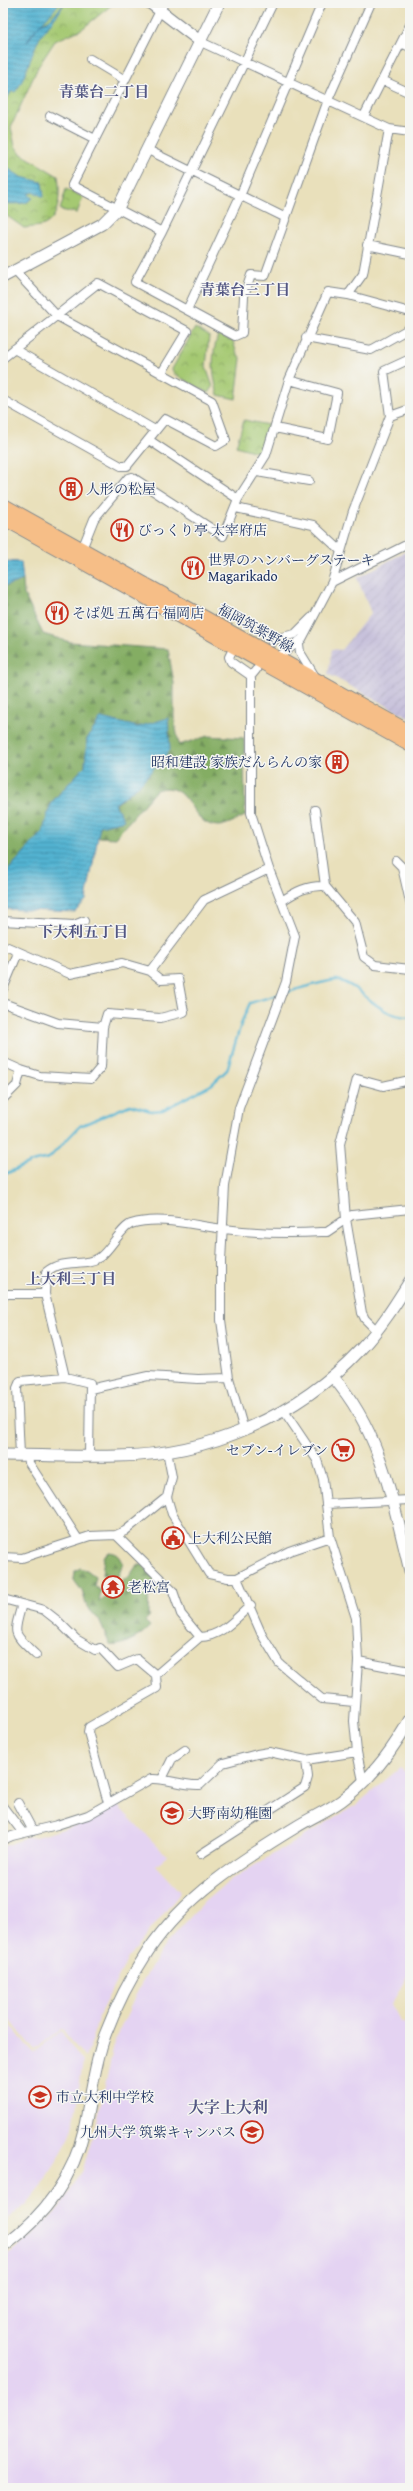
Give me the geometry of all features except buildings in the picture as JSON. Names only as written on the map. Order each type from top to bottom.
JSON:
[{"type":"main road","name":"福岡筑紫野線","points":[[3,505],[410,732]]},
{"type":"main road","name":"福岡筑紫野線","points":[[3,518],[410,744]]},
{"type":"street","points":[[150,3],[162,7],[201,42],[364,116],[389,129],[410,132]]},
{"type":"street","points":[[3,277],[102,224],[118,208],[148,150],[219,3]]},
{"type":"street","points":[[274,3],[192,172],[135,282],[235,336],[242,333],[244,296],[250,275],[265,276],[328,100],[371,3]]},
{"type":"street","points":[[187,310],[240,196],[287,81],[322,3]]},
{"type":"street","points":[[162,7],[72,185],[162,232]]},
{"type":"street","points":[[364,116],[410,25]]},
{"type":"street","points":[[401,43],[410,47]]},
{"type":"street","points":[[90,59],[125,80]]},
{"type":"street","points":[[382,80],[410,93]]},
{"type":"street","points":[[50,116],[95,139]]},
{"type":"street","points":[[348,295],[363,274],[389,129]]},
{"type":"street","points":[[148,150],[286,218]]},
{"type":"street","points":[[367,245],[410,254]]},
{"type":"street","points":[[3,400],[121,466],[127,466],[149,440],[155,430],[165,420],[216,446],[226,440],[212,401],[57,316],[15,271]]},
{"type":"street","points":[[3,358],[98,283],[187,331],[161,374]]},
{"type":"street","points":[[82,549],[94,519],[128,478],[132,477],[223,536],[237,504],[266,455],[289,380],[306,338],[328,292],[348,295],[410,312]]},
{"type":"street","points":[[306,338],[371,350],[410,328]]},
{"type":"street","points":[[14,349],[155,430]]},
{"type":"street","points":[[277,658],[299,644],[319,610],[332,582],[353,511],[390,416],[384,371],[410,359]]},
{"type":"street","points":[[275,428],[328,439],[337,394],[289,380]]},
{"type":"street","points":[[390,416],[410,409]]},
{"type":"street","points":[[149,440],[237,504],[313,525],[341,551]]},
{"type":"street","points":[[257,472],[309,481]]},
{"type":"street","points":[[332,582],[410,543]]},
{"type":"street","points":[[272,642],[278,638],[295,634],[319,610]]},
{"type":"street","points":[[299,644],[300,652],[317,680]]},
{"type":"street","points":[[234,647],[229,657],[231,662],[253,673],[252,814],[269,869],[296,936],[286,982],[239,1108],[225,1186],[220,1320],[229,1378],[244,1430]]},
{"type":"street","points":[[315,810],[324,886],[355,922],[364,957],[375,965],[410,969]]},
{"type":"street","points":[[396,860],[402,867],[410,902]]},
{"type":"street","points":[[150,971],[204,900],[269,869]]},
{"type":"street","points":[[282,902],[294,893],[314,885],[324,886]]},
{"type":"street","points":[[3,921],[74,925],[84,921]]},
{"type":"street","points":[[3,945],[18,953],[70,974],[122,962],[150,971],[161,980],[178,980],[184,1012],[160,1018],[107,1014],[103,1027],[101,1066],[92,1079],[40,1076],[3,1062]]},
{"type":"street","points":[[4,984],[18,953]]},
{"type":"street","points":[[3,1003],[58,1023],[103,1027]]},
{"type":"street","points":[[3,1099],[17,1085],[21,1070]]},
{"type":"street","points":[[376,1330],[365,1319],[362,1313],[346,1219],[340,1144],[357,1079],[383,1086],[410,1080]]},
{"type":"street","points":[[66,1377],[45,1294],[46,1272],[55,1264],[90,1260],[100,1257],[130,1225],[159,1221],[223,1229],[291,1234],[327,1232],[352,1215],[410,1209]]},
{"type":"street","points":[[3,1455],[119,1456],[167,1451],[207,1442],[244,1430],[284,1411],[333,1376],[376,1330],[410,1282]]},
{"type":"street","points":[[3,1294],[45,1294]]},
{"type":"street","points":[[90,1389],[148,1376],[198,1380],[229,1378]]},
{"type":"street","points":[[333,1376],[347,1392],[370,1431],[381,1459],[393,1500],[410,1571]]},
{"type":"street","points":[[78,1539],[24,1455],[17,1388],[20,1381],[66,1377],[90,1384],[89,1456]]},
{"type":"street","points":[[284,1411],[317,1460],[323,1479],[330,1537],[356,1618],[358,1661],[354,1702],[357,1752],[363,1781]]},
{"type":"street","points":[[167,1451],[172,1477],[167,1497],[172,1514],[209,1574],[228,1578],[237,1578],[289,1551],[330,1537]]},
{"type":"street","points":[[3,1557],[22,1558],[57,1548],[78,1539],[104,1534],[116,1535],[125,1532],[167,1497]]},
{"type":"street","points":[[326,1504],[410,1500]]},
{"type":"street","points":[[116,1535],[173,1591],[181,1614],[200,1637]]},
{"type":"street","points":[[237,1578],[251,1605],[262,1634],[279,1663],[322,1700],[354,1702]]},
{"type":"street","points":[[3,1599],[35,1606],[52,1616],[76,1639],[95,1650],[100,1648],[118,1667],[137,1659],[156,1675],[157,1688],[89,1727],[88,1732],[108,1803]]},
{"type":"street","points":[[22,1604],[15,1630],[17,1637],[36,1655]]},
{"type":"street","points":[[156,1675],[200,1637],[210,1637],[225,1628],[251,1605]]},
{"type":"street","points":[[358,1661],[410,1671]]},
{"type":"street","points":[[3,2247],[40,2215],[58,2192],[74,2162],[84,2132],[93,2082],[105,2035],[120,2000],[148,1951],[180,1913],[224,1873],[341,1801],[363,1781],[396,1745],[410,1719]]},
{"type":"street","points":[[162,1779],[172,1759],[186,1750]]},
{"type":"street","points":[[3,1840],[88,1815],[145,1782],[162,1779],[180,1785],[200,1785],[223,1763],[257,1754],[269,1752],[306,1760],[357,1752]]},
{"type":"street","points":[[201,1854],[306,1787],[308,1777],[306,1760]]},
{"type":"street","points":[[18,1803],[33,1831]]},
{"type":"street","points":[[3,1808],[23,1833]]},
{"type":"shaded area","points":[[410,549],[410,718],[328,674],[332,649],[341,650],[371,613],[357,578]]},
{"type":"shaded area","name":"九州大学 筑紫キャンパス","points":[[400,1768],[410,1776],[410,1971],[391,2005],[400,2021],[410,2027],[410,2488],[3,2488],[3,2258],[29,2238],[60,2208],[83,2169],[98,2118],[115,2040],[143,1980],[165,1945],[205,1901],[230,1880],[356,1805]]},
{"type":"shaded area","points":[[115,1803],[167,1856],[156,1865],[181,1892],[128,1958],[101,2011],[85,2058],[62,2029],[34,2050],[3,2011],[3,1847],[26,1838],[41,1836],[89,1821]]},
{"type":"shaded area","name":"市立大利中学校","points":[[3,2016],[33,2053],[61,2031],[83,2062],[72,2133],[47,2179],[26,2205],[3,2223]]},
{"type":"green space","points":[[3,3],[114,3],[82,29],[55,41],[38,67],[11,127],[15,146],[20,153],[58,176],[59,195],[57,209],[51,220],[44,225],[24,228],[7,216],[3,216]]},
{"type":"green space","points":[[66,189],[83,197],[77,213],[60,210]]},
{"type":"green space","points":[[195,328],[209,336],[206,367],[213,387],[209,393],[174,374],[172,369]]},
{"type":"green space","points":[[218,335],[233,341],[236,351],[241,359],[236,399],[218,395],[214,379],[213,358]]},
{"type":"green space","points":[[244,420],[268,425],[260,453],[236,446]]},
{"type":"green space","points":[[23,580],[24,594],[43,634],[70,642],[168,649],[174,683],[174,717],[179,745],[208,736],[244,738],[245,816],[221,826],[208,824],[201,819],[183,796],[176,791],[167,788],[156,790],[115,838],[97,837],[100,826],[124,820],[115,805],[139,785],[168,719],[138,727],[101,718],[87,739],[85,766],[51,803],[43,831],[3,876],[3,587]]},
{"type":"green space","points":[[109,1552],[118,1555],[123,1563],[119,1575],[115,1577],[109,1574],[102,1575],[104,1557]]},
{"type":"green space","points":[[137,1565],[143,1565],[160,1586],[157,1591],[149,1593],[148,1613],[150,1616],[145,1621],[150,1626],[147,1630],[126,1643],[120,1645],[110,1645],[99,1620],[87,1607],[82,1591],[73,1579],[74,1572],[80,1568],[87,1570],[96,1577],[94,1586],[101,1591],[99,1601],[120,1587],[123,1579],[128,1578]]},
{"type":"water","points":[[4,3],[59,3],[40,25],[50,19],[64,4],[37,43],[19,87],[15,92],[12,91],[3,104]]},
{"type":"water","points":[[3,165],[21,177],[42,182],[44,197],[33,192],[28,194],[33,198],[30,201],[19,204],[3,204]]},
{"type":"water","points":[[3,561],[21,562],[23,580],[3,587]]},
{"type":"water","points":[[101,718],[138,727],[168,718],[170,750],[139,785],[115,804],[124,820],[100,826],[86,900],[75,912],[3,909],[3,876],[43,831],[51,803],[85,766],[87,739]]},
{"type":"waterway","points":[[3,1175],[32,1162],[49,1158],[80,1126],[130,1105],[151,1111],[163,1110],[211,1085],[227,1070],[242,1021],[250,1003],[309,986],[337,980],[354,988],[388,1012],[398,1016],[410,1017]]},
{"type":"place","name":"人形の松屋","points":[[71,489]]},
{"type":"place","name":"びっくり亭 太宰府店","points":[[122,530]]},
{"type":"place","name":"世界のハンバーグステーキ Magarikado","points":[[193,568]]},
{"type":"place","name":"そば処 五萬石 福岡店","points":[[57,613]]},
{"type":"place","name":"昭和建設 家族だんらんの家","points":[[337,762]]},
{"type":"place","name":"セブン-イレブン","points":[[343,1450]]},
{"type":"place","name":"上大利公民館","points":[[173,1538]]},
{"type":"place","name":"老松宮","points":[[113,1587]]},
{"type":"place","name":"大野南幼稚園","points":[[172,1813]]},
{"type":"place","name":"市立大利中学校","points":[[40,2097]]},
{"type":"place","name":"九州大学 筑紫キャンパス","points":[[252,2132]]},
{"type":"district","name":"青葉台二丁目","points":[[104,92]]},
{"type":"district","name":"青葉台三丁目","points":[[245,290]]},
{"type":"district","name":"下大利五丁目","points":[[83,932]]},
{"type":"district","name":"上大利三丁目","points":[[71,1279]]},
{"type":"district","name":"大字上大利","points":[[228,2107]]}]
